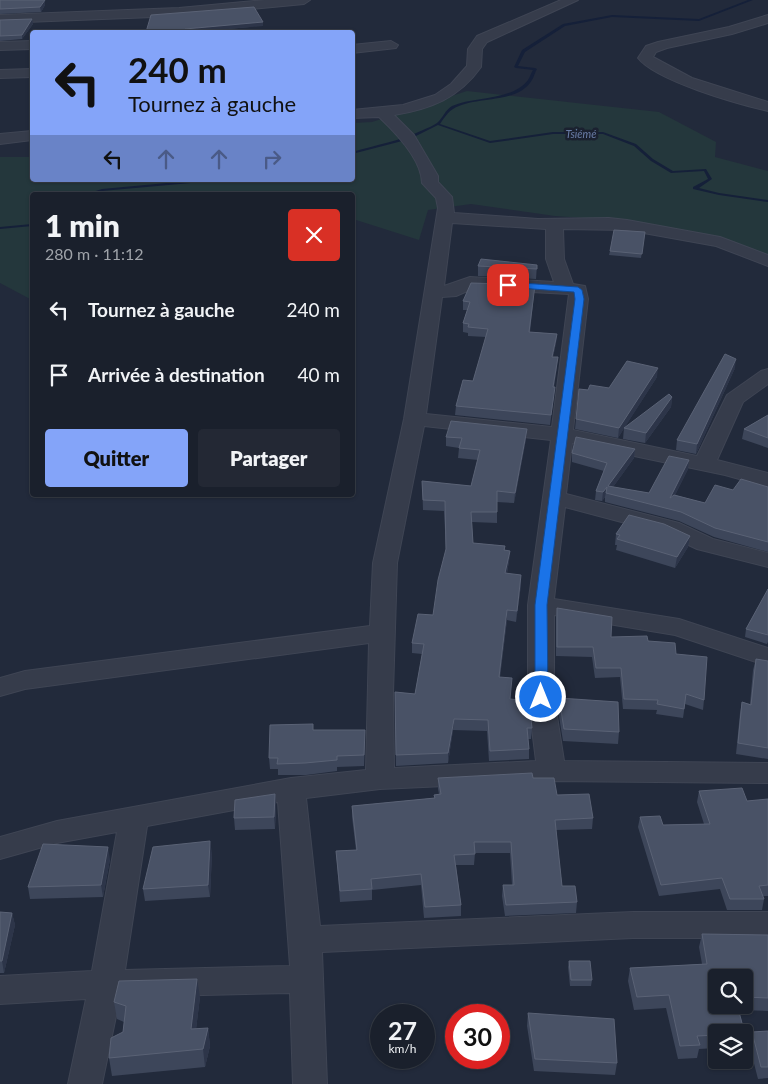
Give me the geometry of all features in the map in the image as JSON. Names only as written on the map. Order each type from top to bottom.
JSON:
[{"type":"street","points":[[0,19],[179,12],[304,0]]},
{"type":"street","points":[[355,114],[384,113],[426,102],[450,92],[474,67],[475,49],[482,39],[572,0]]},
{"type":"street","points":[[768,19],[732,30],[663,45],[650,50],[645,58],[658,67],[700,85],[768,107]]},
{"type":"street","points":[[0,46],[30,45]]},
{"type":"street","points":[[355,50],[391,45]]},
{"type":"street","points":[[0,74],[30,73]]},
{"type":"street","points":[[380,779],[385,563],[415,419],[445,216],[444,197],[430,183],[430,176],[409,138],[384,113]]},
{"type":"street","points":[[0,139],[30,136]]},
{"type":"street","points":[[445,216],[538,224],[627,225],[720,242],[768,261]]},
{"type":"street","points":[[554,223],[555,259],[565,288]]},
{"type":"street","points":[[434,291],[449,292],[470,283],[578,290],[579,299],[564,435],[541,605],[541,697],[550,771]]},
{"type":"street","points":[[704,464],[734,399],[768,375]]},
{"type":"street","points":[[415,419],[564,435],[704,464],[768,480]]},
{"type":"street","points":[[555,498],[671,528],[706,544],[768,560]]},
{"type":"street","points":[[541,605],[678,627],[768,657]]},
{"type":"street","points":[[0,687],[25,680],[382,633]]},
{"type":"street","points":[[0,848],[57,832],[291,789],[380,779],[550,771],[768,773]]},
{"type":"street","points":[[291,789],[305,940],[310,1084]]},
{"type":"street","points":[[85,1084],[106,984],[134,818]]},
{"type":"street","points":[[305,940],[633,925],[768,925]]},
{"type":"street","points":[[0,990],[106,984],[306,979]]},
{"type":"green space","points":[[467,91],[659,112],[716,142],[715,157],[768,171],[768,256],[729,240],[611,220],[555,216],[471,204],[428,210],[419,240],[355,220],[355,192],[30,192],[30,299],[0,283],[0,157],[30,157],[30,182],[355,182],[355,123],[372,122]]},
{"type":"building","points":[[0,0],[45,0],[40,7],[0,9]]},
{"type":"building","points":[[254,7],[263,22],[185,30],[147,30],[151,15]]},
{"type":"building","points":[[32,19],[22,35],[0,36],[0,20]]},
{"type":"building","points":[[614,230],[645,232],[642,254],[610,251]]},
{"type":"building","points":[[481,259],[537,265],[537,269],[478,266]]},
{"type":"building","points":[[471,283],[535,285],[529,332],[557,334],[552,357],[558,357],[551,415],[456,406],[463,380],[473,381],[488,329],[468,327],[469,324],[463,323],[470,302],[463,301]]},
{"type":"building","points":[[725,354],[736,359],[697,444],[677,440]]},
{"type":"building","points":[[627,361],[658,368],[619,428],[576,419],[579,389],[588,390],[590,385],[609,388]]},
{"type":"building","points":[[669,394],[672,397],[646,433],[624,428]]},
{"type":"building","points":[[768,415],[768,438],[744,429]]},
{"type":"building","points":[[451,421],[527,429],[515,493],[497,491],[497,512],[471,512],[473,543],[505,546],[504,550],[510,551],[505,573],[521,575],[517,611],[507,610],[499,677],[512,678],[510,699],[529,701],[532,728],[527,728],[529,749],[490,751],[488,720],[454,719],[448,753],[396,755],[395,692],[415,694],[424,644],[412,643],[418,614],[433,615],[438,580],[446,549],[445,501],[423,500],[422,481],[471,486],[480,450],[459,448],[462,438],[446,437]]},
{"type":"building","points":[[576,437],[635,449],[608,486],[649,493],[669,456],[689,460],[670,498],[674,495],[705,503],[715,485],[733,490],[741,479],[768,487],[768,542],[715,528],[681,512],[606,493],[607,487],[603,492],[596,491],[607,463],[572,453]]},
{"type":"building","points":[[629,515],[664,524],[690,536],[677,557],[617,539],[620,535],[616,534]]},
{"type":"building","points":[[768,589],[768,635],[746,629]]},
{"type":"building","points":[[557,608],[612,617],[611,637],[647,636],[648,641],[675,643],[676,654],[707,657],[704,700],[686,694],[684,709],[657,704],[658,700],[624,699],[621,668],[596,668],[593,647],[557,647]]},
{"type":"building","points":[[756,659],[768,661],[768,748],[738,743],[742,702],[751,705]]},
{"type":"building","points":[[559,698],[618,702],[619,732],[564,729]]},
{"type":"building","points":[[313,724],[313,730],[365,730],[364,755],[337,756],[337,760],[277,764],[278,758],[269,758],[270,725]]},
{"type":"building","points":[[532,773],[533,778],[554,778],[557,795],[589,794],[593,818],[555,820],[562,886],[575,886],[577,902],[506,905],[503,885],[514,885],[511,842],[474,842],[475,854],[454,855],[461,905],[425,907],[421,874],[371,879],[372,889],[340,891],[336,851],[357,850],[352,806],[435,798],[434,795],[441,794],[438,778]]},
{"type":"building","points":[[742,788],[747,801],[768,799],[768,885],[759,886],[764,899],[730,899],[722,878],[661,885],[640,817],[660,816],[663,825],[710,824],[699,791]]},
{"type":"building","points":[[275,794],[274,817],[234,818],[235,800]]},
{"type":"building","points":[[210,841],[208,885],[143,889],[153,847]]},
{"type":"building","points":[[43,844],[108,847],[101,885],[28,887]]},
{"type":"building","points":[[0,912],[12,913],[2,961],[0,961]]},
{"type":"building","points":[[702,934],[768,935],[768,998],[753,997],[753,969],[708,969],[708,1014],[739,1014],[742,1024],[708,1024],[708,1035],[697,1036],[700,1045],[680,1046],[669,995],[637,997],[630,968],[707,964]]},
{"type":"building","points":[[569,961],[590,961],[592,980],[571,980]]},
{"type":"building","points":[[197,979],[191,1029],[208,1028],[203,1049],[109,1058],[111,1038],[123,1032],[126,1006],[114,1002],[119,981]]},
{"type":"building","points":[[528,1013],[614,1019],[617,1063],[535,1059]]},
{"type":"building","points":[[768,1031],[768,1067],[761,1067],[753,1032]]},
{"type":"waterway","points":[[438,124],[447,112],[454,107],[513,93],[523,88],[530,80],[535,69],[516,67],[523,51],[564,25],[612,16],[699,20],[751,0]]},
{"type":"waterway","name":"Tsiémé","points":[[355,152],[409,138],[438,124]]},
{"type":"waterway","name":"Tsiémé","points":[[438,124],[490,142],[553,133],[603,133],[635,145],[652,160],[672,172],[705,170],[710,179],[695,188],[719,194],[768,201]]},
{"type":"waterway","name":"Tsiémé","points":[[95,192],[191,182]]},
{"type":"waterway","name":"Tsiémé","points":[[0,228],[30,225]]},
{"type":"route","points":[[508,285],[578,290],[579,299],[564,435],[541,605],[541,697]]}]
